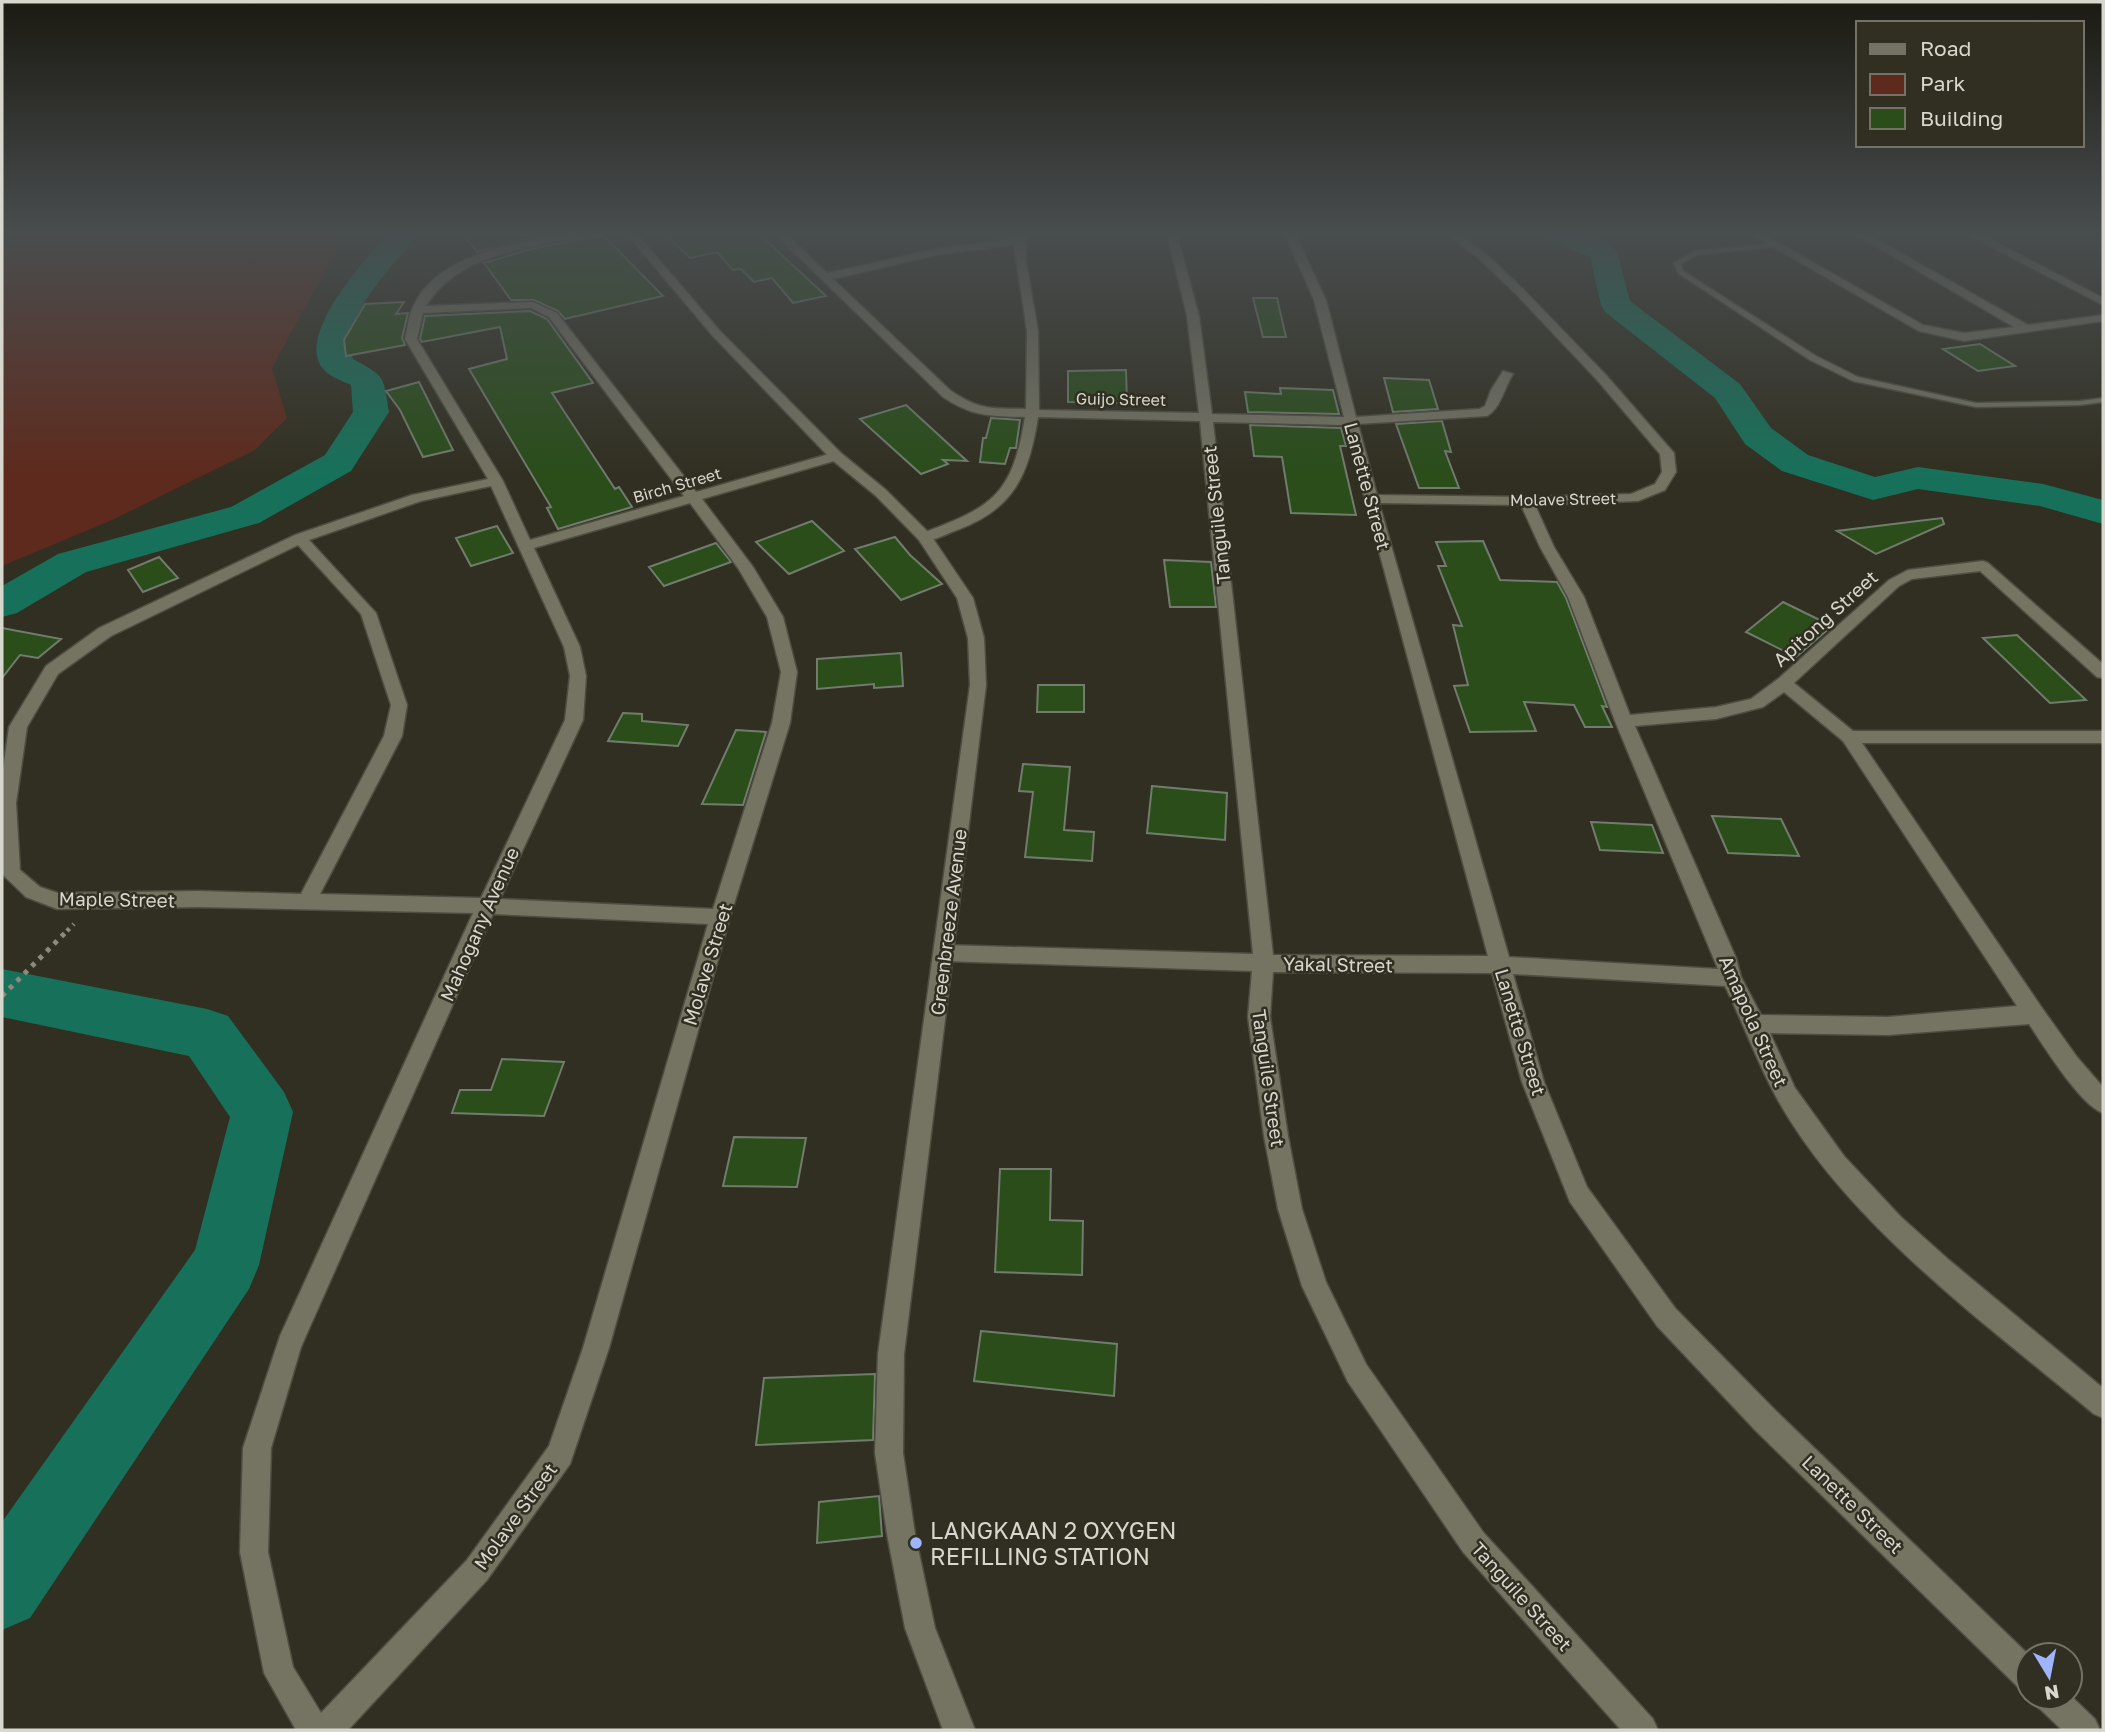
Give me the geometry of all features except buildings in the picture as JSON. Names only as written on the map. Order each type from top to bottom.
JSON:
[{"type":"street","name":"Mahogany Avenue","points":[[314,1730],[279,1672],[254,1552],[257,1448],[289,1345],[527,817],[575,720],[578,676],[572,647],[496,481],[411,339],[412,322],[416,315]]},
{"type":"street","name":"Molave Street","points":[[327,1730],[477,1570],[560,1454],[596,1348],[720,917],[781,723],[789,672],[775,617],[745,568],[606,381],[553,315]]},
{"type":"street","name":"Greenbreeze Avenue","points":[[701,315],[836,456],[881,493],[925,537],[965,598],[976,638],[978,685],[891,1353],[889,1453],[901,1534],[920,1628],[959,1730]]},
{"type":"street","name":"Guijo Street","points":[[866,315],[957,402],[982,412],[1350,421],[1482,413],[1495,402],[1497,390],[1507,374]]},
{"type":"street","points":[[925,537],[993,507],[1012,488],[1021,467],[1031,415],[1035,362],[1029,315]]},
{"type":"street","name":"Tanguile Street","points":[[1193,315],[1264,963],[1259,989],[1259,1017],[1276,1136],[1290,1209],[1315,1286],[1357,1373],[1473,1542],[1642,1730]]},
{"type":"street","name":"Lanette Street","points":[[1324,315],[1371,499],[1533,1082],[1578,1194],[1666,1317],[1766,1421],[2014,1661]]},
{"type":"street","name":"Molave Street","points":[[1371,499],[1527,501],[1633,498],[1660,487],[1669,472],[1667,453],[1602,378],[1542,315]]},
{"type":"street","points":[[1896,315],[1919,328],[1964,337],[2103,318]]},
{"type":"street","points":[[2002,315],[2027,329]]},
{"type":"street","name":"Birch Street","points":[[526,546],[836,456]]},
{"type":"street","name":"Maple Street","points":[[496,481],[417,498],[300,538],[105,632],[52,670],[18,727],[7,803],[11,873],[33,892],[57,901],[198,900],[489,906],[720,917]]},
{"type":"street","name":"Amapola Street","points":[[1527,501],[1547,547],[1576,597],[1624,722],[1722,949],[1731,978],[1787,1094],[1836,1164],[1892,1225],[1940,1269],[2103,1405]]},
{"type":"street","points":[[300,538],[368,613],[399,705],[393,736],[306,902]]},
{"type":"street","name":"Apitong Street","points":[[1624,722],[1716,713],[1757,704],[1784,683],[1894,583],[1908,575],[1983,566],[2103,673]]},
{"type":"street","points":[[1784,683],[1849,737],[2034,1014],[2069,1064],[2103,1102]]},
{"type":"street","points":[[1849,737],[2103,737]]},
{"type":"street","name":"Yakal Street","points":[[945,953],[1264,963],[1500,965],[1731,978]]},
{"type":"street","points":[[1755,1024],[1888,1026],[2034,1014]]},
{"type":"street","points":[[2064,1711],[2084,1730]]},
{"type":"lane","points":[[1746,315],[1813,358],[1856,379],[1976,405],[2103,400]]},
{"type":"path","points":[[2,996],[48,948],[98,902]]},
{"type":"green space","points":[[2,315],[301,315],[272,368],[287,418],[255,450],[112,520],[2,566]]},
{"type":"waterway","points":[[2,604],[72,563],[245,515],[338,463],[371,412],[367,380],[338,365],[332,346],[334,332],[343,315]]},
{"type":"waterway","points":[[1629,315],[1728,391],[1758,436],[1795,463],[1873,489],[1918,478],[2043,495],[2103,512]]},
{"type":"waterway","points":[[2,993],[207,1034],[262,1112],[225,1265],[2,1590]]},
{"type":"place","name":"LANGKAAN 2 OXYGEN REFILLING STATION","points":[[916,1543]]}]
